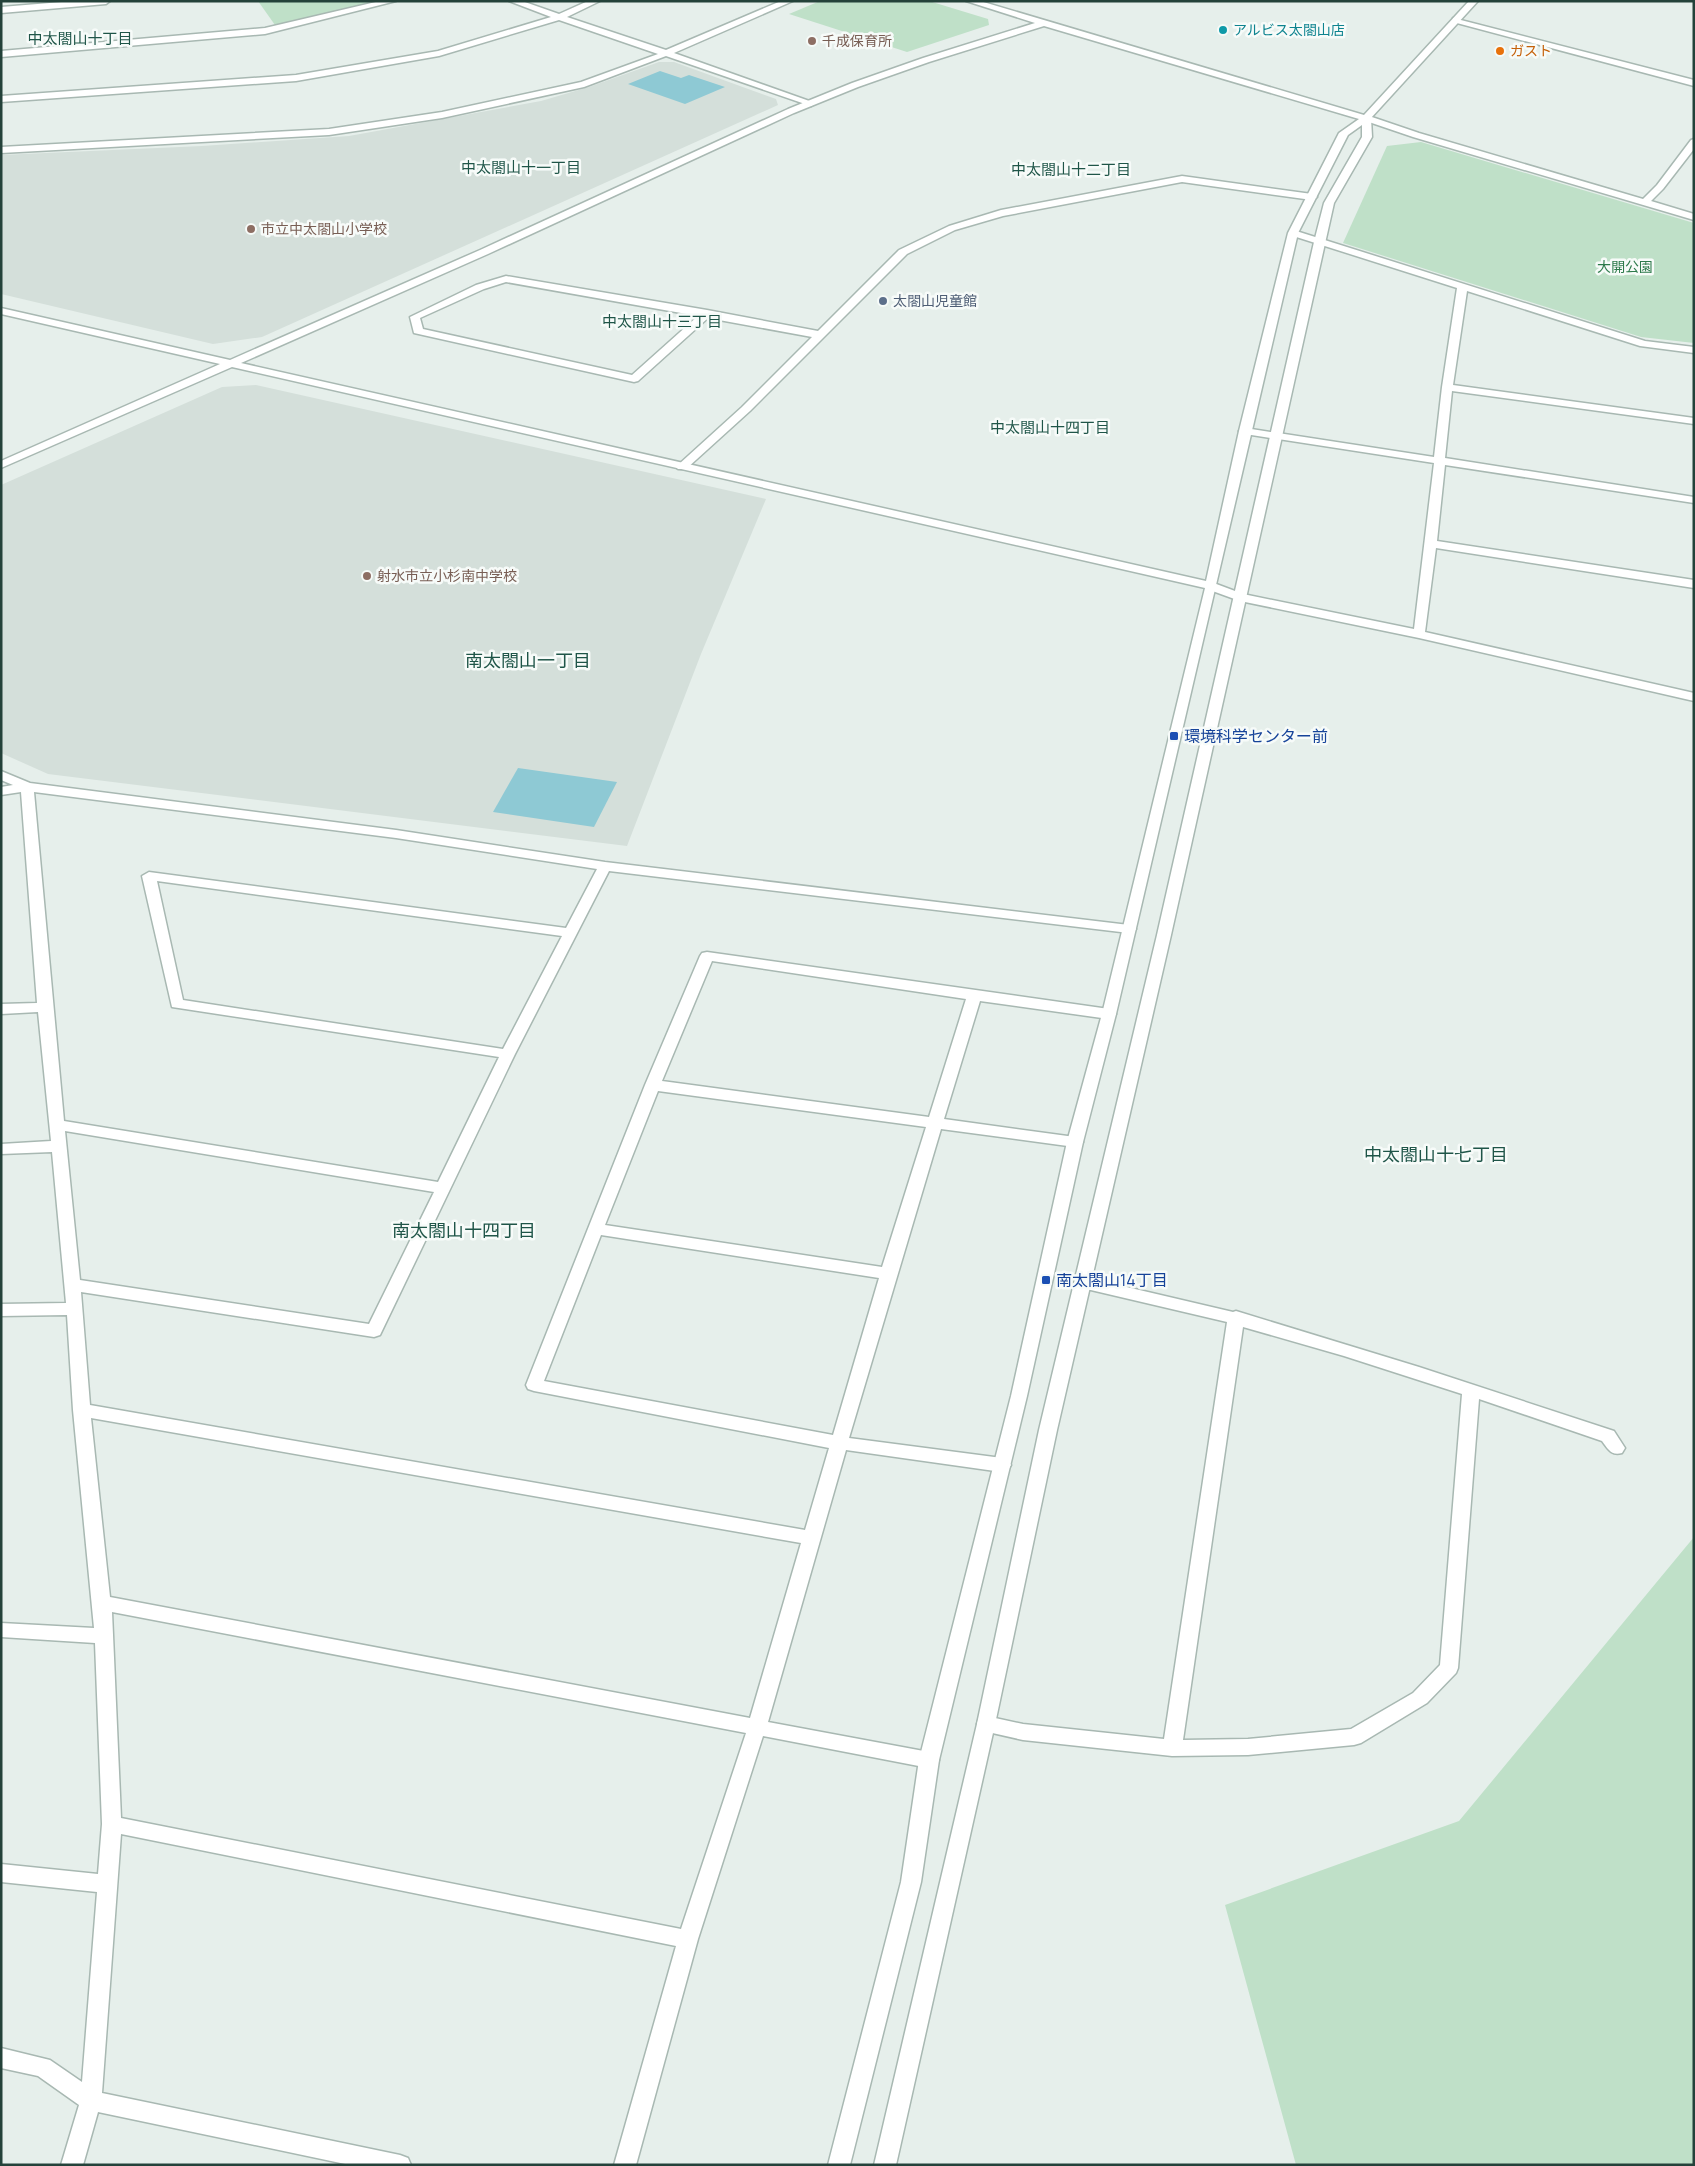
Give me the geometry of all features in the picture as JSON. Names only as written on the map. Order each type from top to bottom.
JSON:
[{"type":"street","points":[[1,10],[106,1]]},
{"type":"street","points":[[1,54],[264,31],[392,1]]},
{"type":"street","points":[[513,1],[811,103]]},
{"type":"street","points":[[1,99],[296,78],[439,54],[560,17],[596,1]]},
{"type":"street","points":[[1,150],[329,132],[442,115],[584,84],[665,54],[789,1]]},
{"type":"street","points":[[970,1],[1366,118],[1416,136],[1694,217]]},
{"type":"street","points":[[839,2165],[910,1882],[929,1760],[1046,1280],[1075,1142],[1108,1014],[1211,586],[1245,431],[1292,233],[1312,198],[1344,133],[1366,118],[1474,1]]},
{"type":"street","points":[[1456,20],[1694,83]]},
{"type":"street","points":[[1,465],[484,252],[811,103],[926,60],[1044,23]]},
{"type":"street","points":[[885,2165],[986,1724],[1048,1430],[1084,1283],[1164,935],[1319,242],[1329,203],[1367,136],[1366,118]]},
{"type":"street","points":[[1644,203],[1690,154],[1694,142]]},
{"type":"street","points":[[682,467],[746,409],[903,252],[952,228],[1001,213],[1182,180],[1312,198]]},
{"type":"street","points":[[1292,233],[1644,344],[1694,350]]},
{"type":"street","points":[[707,313],[634,379],[418,331],[415,317],[480,287],[506,278],[677,310],[707,313],[820,335]]},
{"type":"street","points":[[1419,634],[1431,544],[1446,387],[1462,288]]},
{"type":"street","points":[[1,311],[682,467],[1116,563],[1211,586],[1240,597],[1419,634],[1694,697]]},
{"type":"street","points":[[1446,387],[1694,421]]},
{"type":"street","points":[[1245,431],[1694,500]]},
{"type":"street","points":[[1431,544],[1694,584]]},
{"type":"street","points":[[1,775],[27,787],[396,834],[605,866],[1128,929]]},
{"type":"street","points":[[1,792],[27,787]]},
{"type":"street","points":[[27,787],[45,1007],[75,1308],[82,1410],[102,1603],[112,1824],[91,2101],[72,2165]]},
{"type":"street","points":[[72,1285],[374,1331],[508,1054],[605,866]]},
{"type":"street","points":[[508,1054],[177,1004],[149,876],[571,933]]},
{"type":"street","points":[[1002,1465],[839,1443],[534,1385],[653,1085],[707,956],[1108,1014]]},
{"type":"street","points":[[625,2165],[688,1938],[757,1726],[888,1274],[974,996]]},
{"type":"street","points":[[1,1009],[45,1007]]},
{"type":"street","points":[[653,1085],[935,1125],[1075,1142]]},
{"type":"street","points":[[57,1125],[444,1188]]},
{"type":"street","points":[[1,1149],[58,1146]]},
{"type":"street","points":[[595,1229],[888,1274]]},
{"type":"street","points":[[1084,1283],[1236,1317],[1471,1390],[1608,1436],[1616,1448]]},
{"type":"street","points":[[1,1310],[75,1308]]},
{"type":"street","points":[[1172,1748],[1236,1317]]},
{"type":"street","points":[[986,1724],[1023,1732],[1172,1748],[1248,1747],[1354,1737],[1420,1698],[1449,1668],[1471,1390]]},
{"type":"street","points":[[82,1410],[811,1538]]},
{"type":"street","points":[[102,1603],[929,1760]]},
{"type":"street","points":[[1,1630],[102,1636]]},
{"type":"street","points":[[112,1824],[688,1938]]},
{"type":"street","points":[[1,1873],[107,1884]]},
{"type":"street","points":[[1,2058],[43,2067],[91,2101],[400,2165]]},
{"type":"shaded area","name":"市立中太閤山小学校","points":[[659,62],[674,62],[776,99],[778,105],[262,337],[213,344],[1,294],[1,155],[202,146],[349,136],[541,101],[589,87]]},
{"type":"shaded area","name":"射水市立小杉南中学校","points":[[256,385],[766,499],[701,654],[627,846],[48,774],[1,753],[1,485],[222,387]]},
{"type":"green space","points":[[258,1],[378,1],[275,25]]},
{"type":"green space","points":[[820,1],[929,1],[988,19],[989,25],[907,52],[789,14]]},
{"type":"green space","name":"大開公園","points":[[1421,142],[1694,223],[1694,343],[1641,337],[1343,243],[1387,146]]},
{"type":"green space","points":[[1694,1537],[1694,2165],[1296,2165],[1225,1905],[1459,1821]]},
{"type":"water","points":[[660,71],[681,78],[689,75],[725,87],[685,104],[628,84]]},
{"type":"water","points":[[518,768],[617,782],[594,827],[493,812]]},
{"type":"place","name":"アルビス太閤山店","points":[[1223,30]]},
{"type":"place","name":"千成保育所","points":[[812,41]]},
{"type":"place","name":"ガスト","points":[[1500,51]]},
{"type":"place","name":"市立中太閤山小学校","points":[[251,229]]},
{"type":"place","name":"太閤山児童館","points":[[883,301]]},
{"type":"place","name":"射水市立小杉南中学校","points":[[367,576]]},
{"type":"place","name":"環境科学センター前","points":[[1174,736]]},
{"type":"place","name":"南太閤山14丁目","points":[[1046,1280]]},
{"type":"district","name":"中太閤山十丁目","points":[[80,39]]},
{"type":"district","name":"中太閤山十一丁目","points":[[521,168]]},
{"type":"district","name":"中太閤山十二丁目","points":[[1071,170]]},
{"type":"district","name":"中太閤山十三丁目","points":[[662,322]]},
{"type":"district","name":"中太閤山十四丁目","points":[[1050,428]]},
{"type":"district","name":"南太閤山一丁目","points":[[528,661]]},
{"type":"district","name":"中太閤山十七丁目","points":[[1436,1155]]},
{"type":"district","name":"南太閤山十四丁目","points":[[464,1231]]}]
